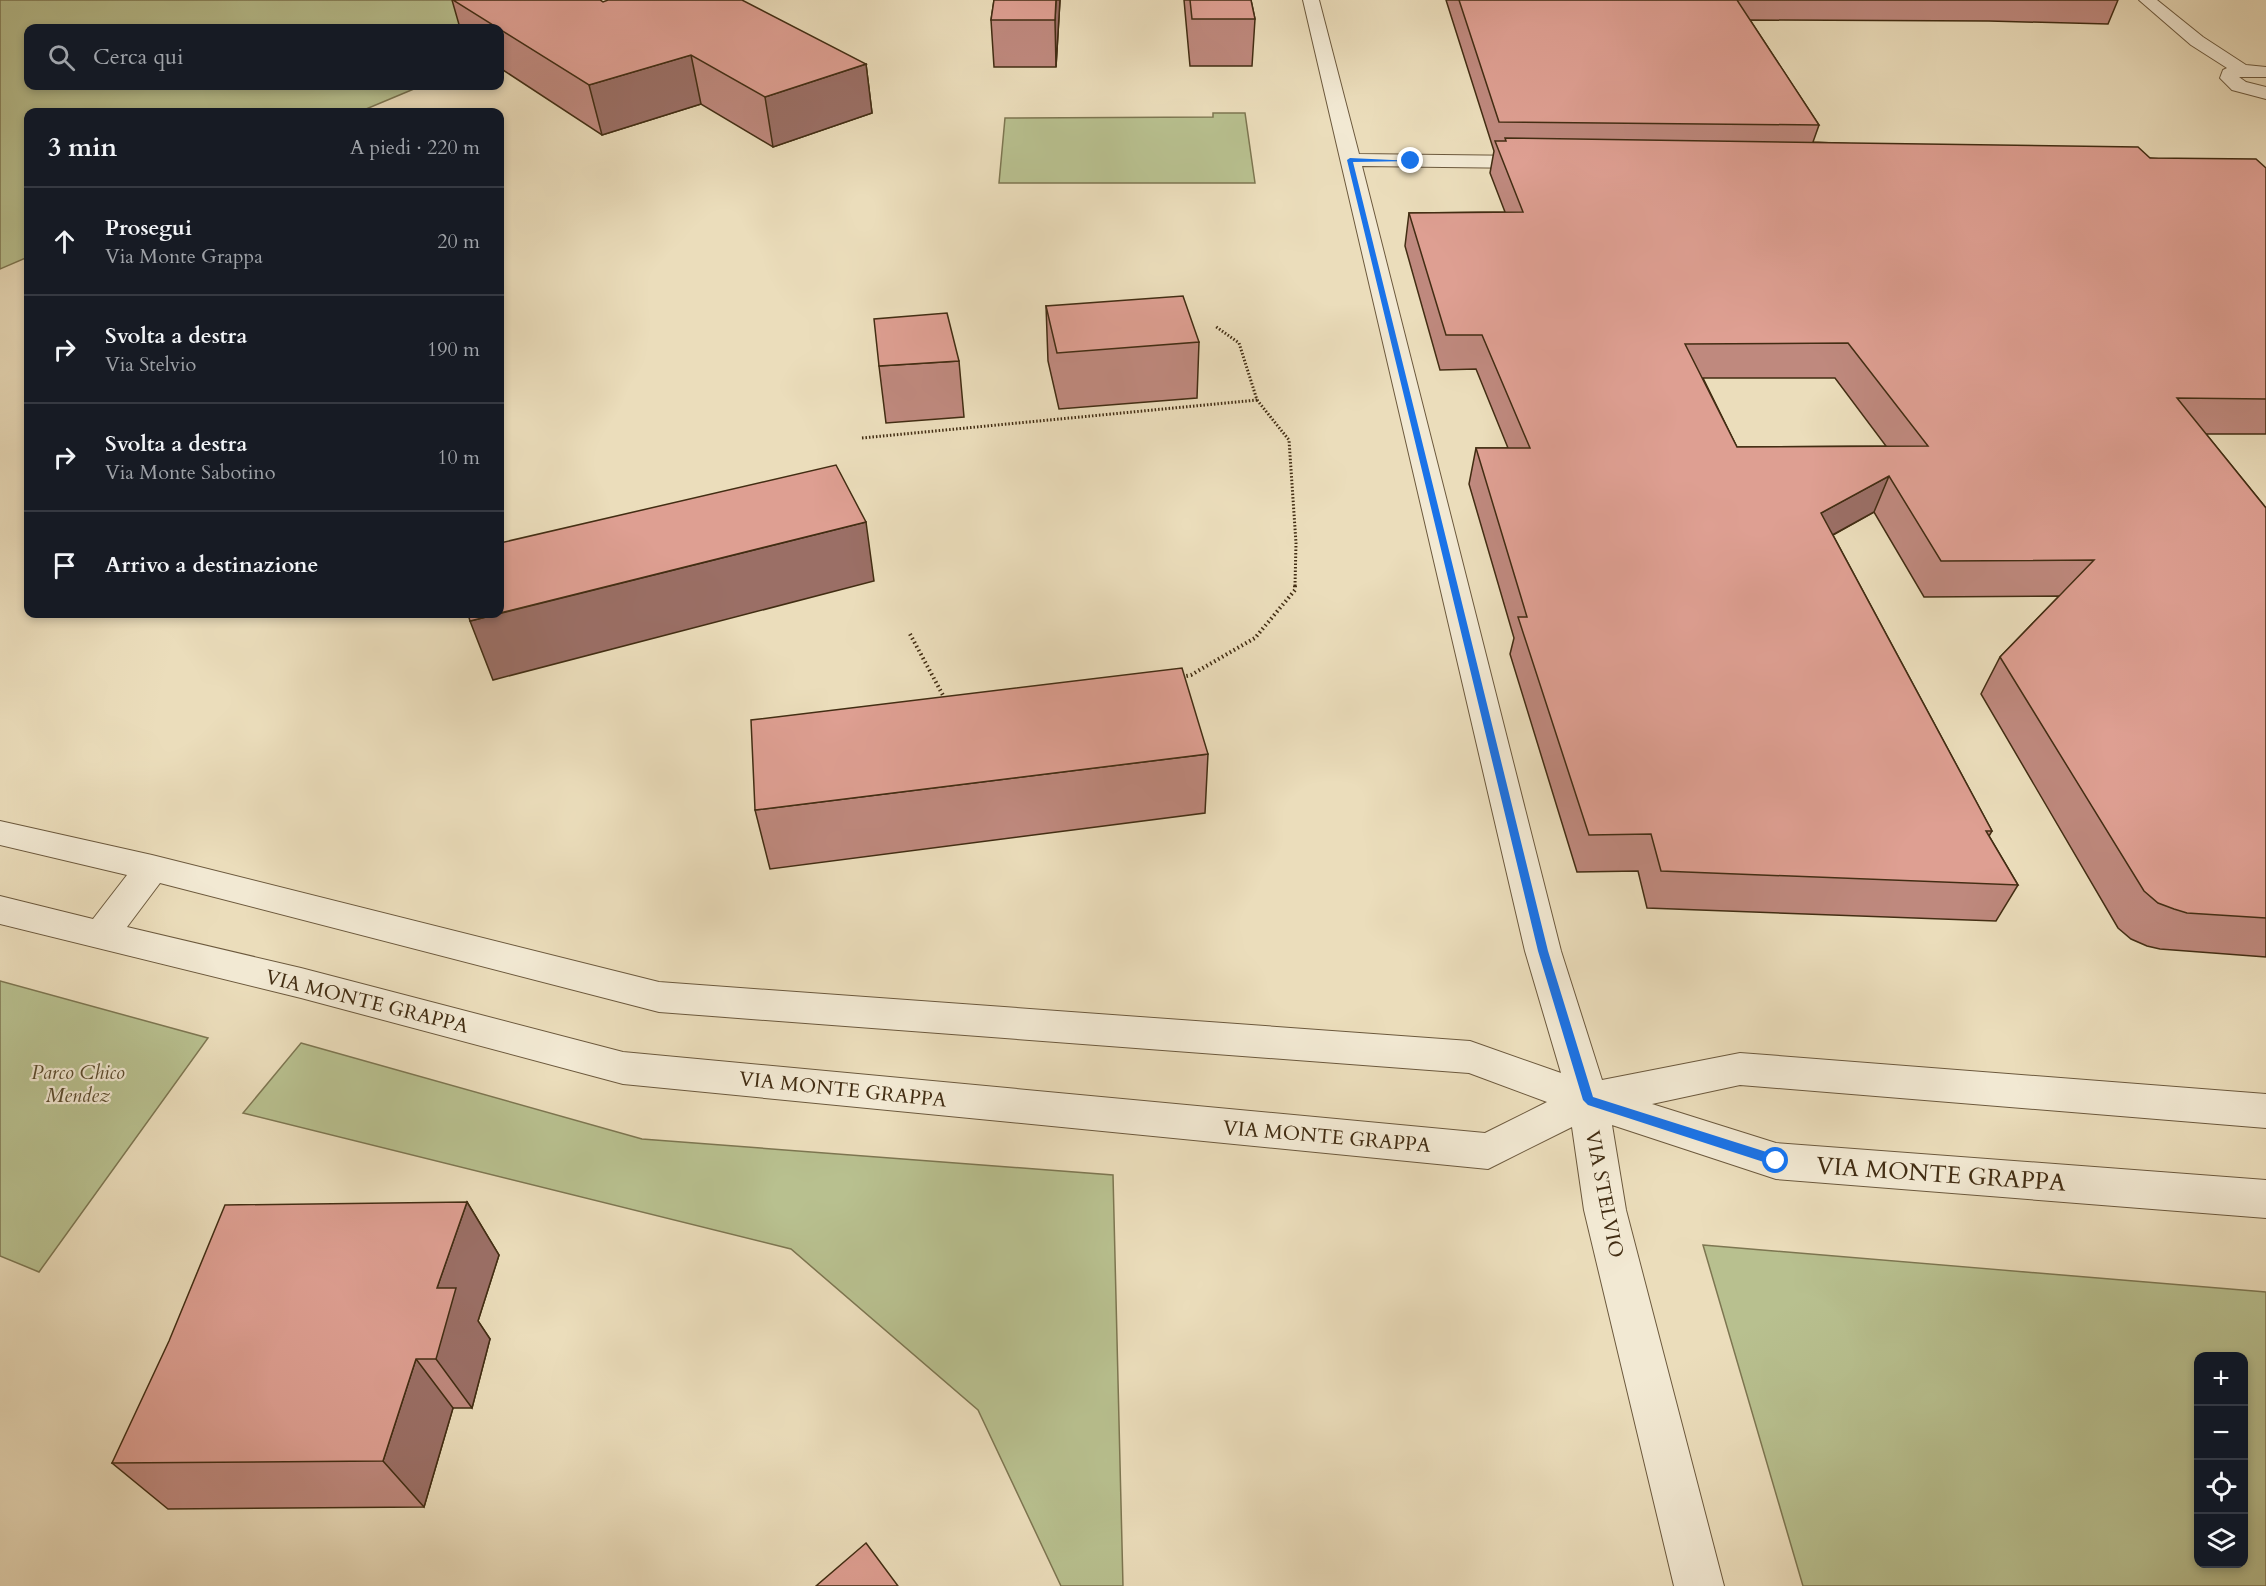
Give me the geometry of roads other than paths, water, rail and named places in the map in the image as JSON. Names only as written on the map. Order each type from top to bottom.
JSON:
[{"type":"street","name":"VIA STELVIO","points":[[1311,0],[1543,951],[1588,1100],[1605,1210],[1699,1586]]},
{"type":"street","points":[[2147,0],[2197,41],[2242,70]]},
{"type":"street","points":[[2266,72],[2242,70],[2229,74],[2232,82],[2249,90],[2266,93]]},
{"type":"street","points":[[1350,160],[1554,162]]},
{"type":"street","name":"VIA MONTE GRAPPA","points":[[0,833],[152,868],[659,997],[1470,1057],[1588,1100],[1776,1161],[2266,1199]]},
{"type":"street","points":[[100,936],[152,868]]},
{"type":"street","name":"VIA MONTE GRAPPA","points":[[0,910],[301,983],[623,1068],[1488,1151],[1588,1100],[1740,1069],[2266,1111]]},
{"type":"park label","name":"Parco Chico Mendez","points":[[78,1084]]}]
